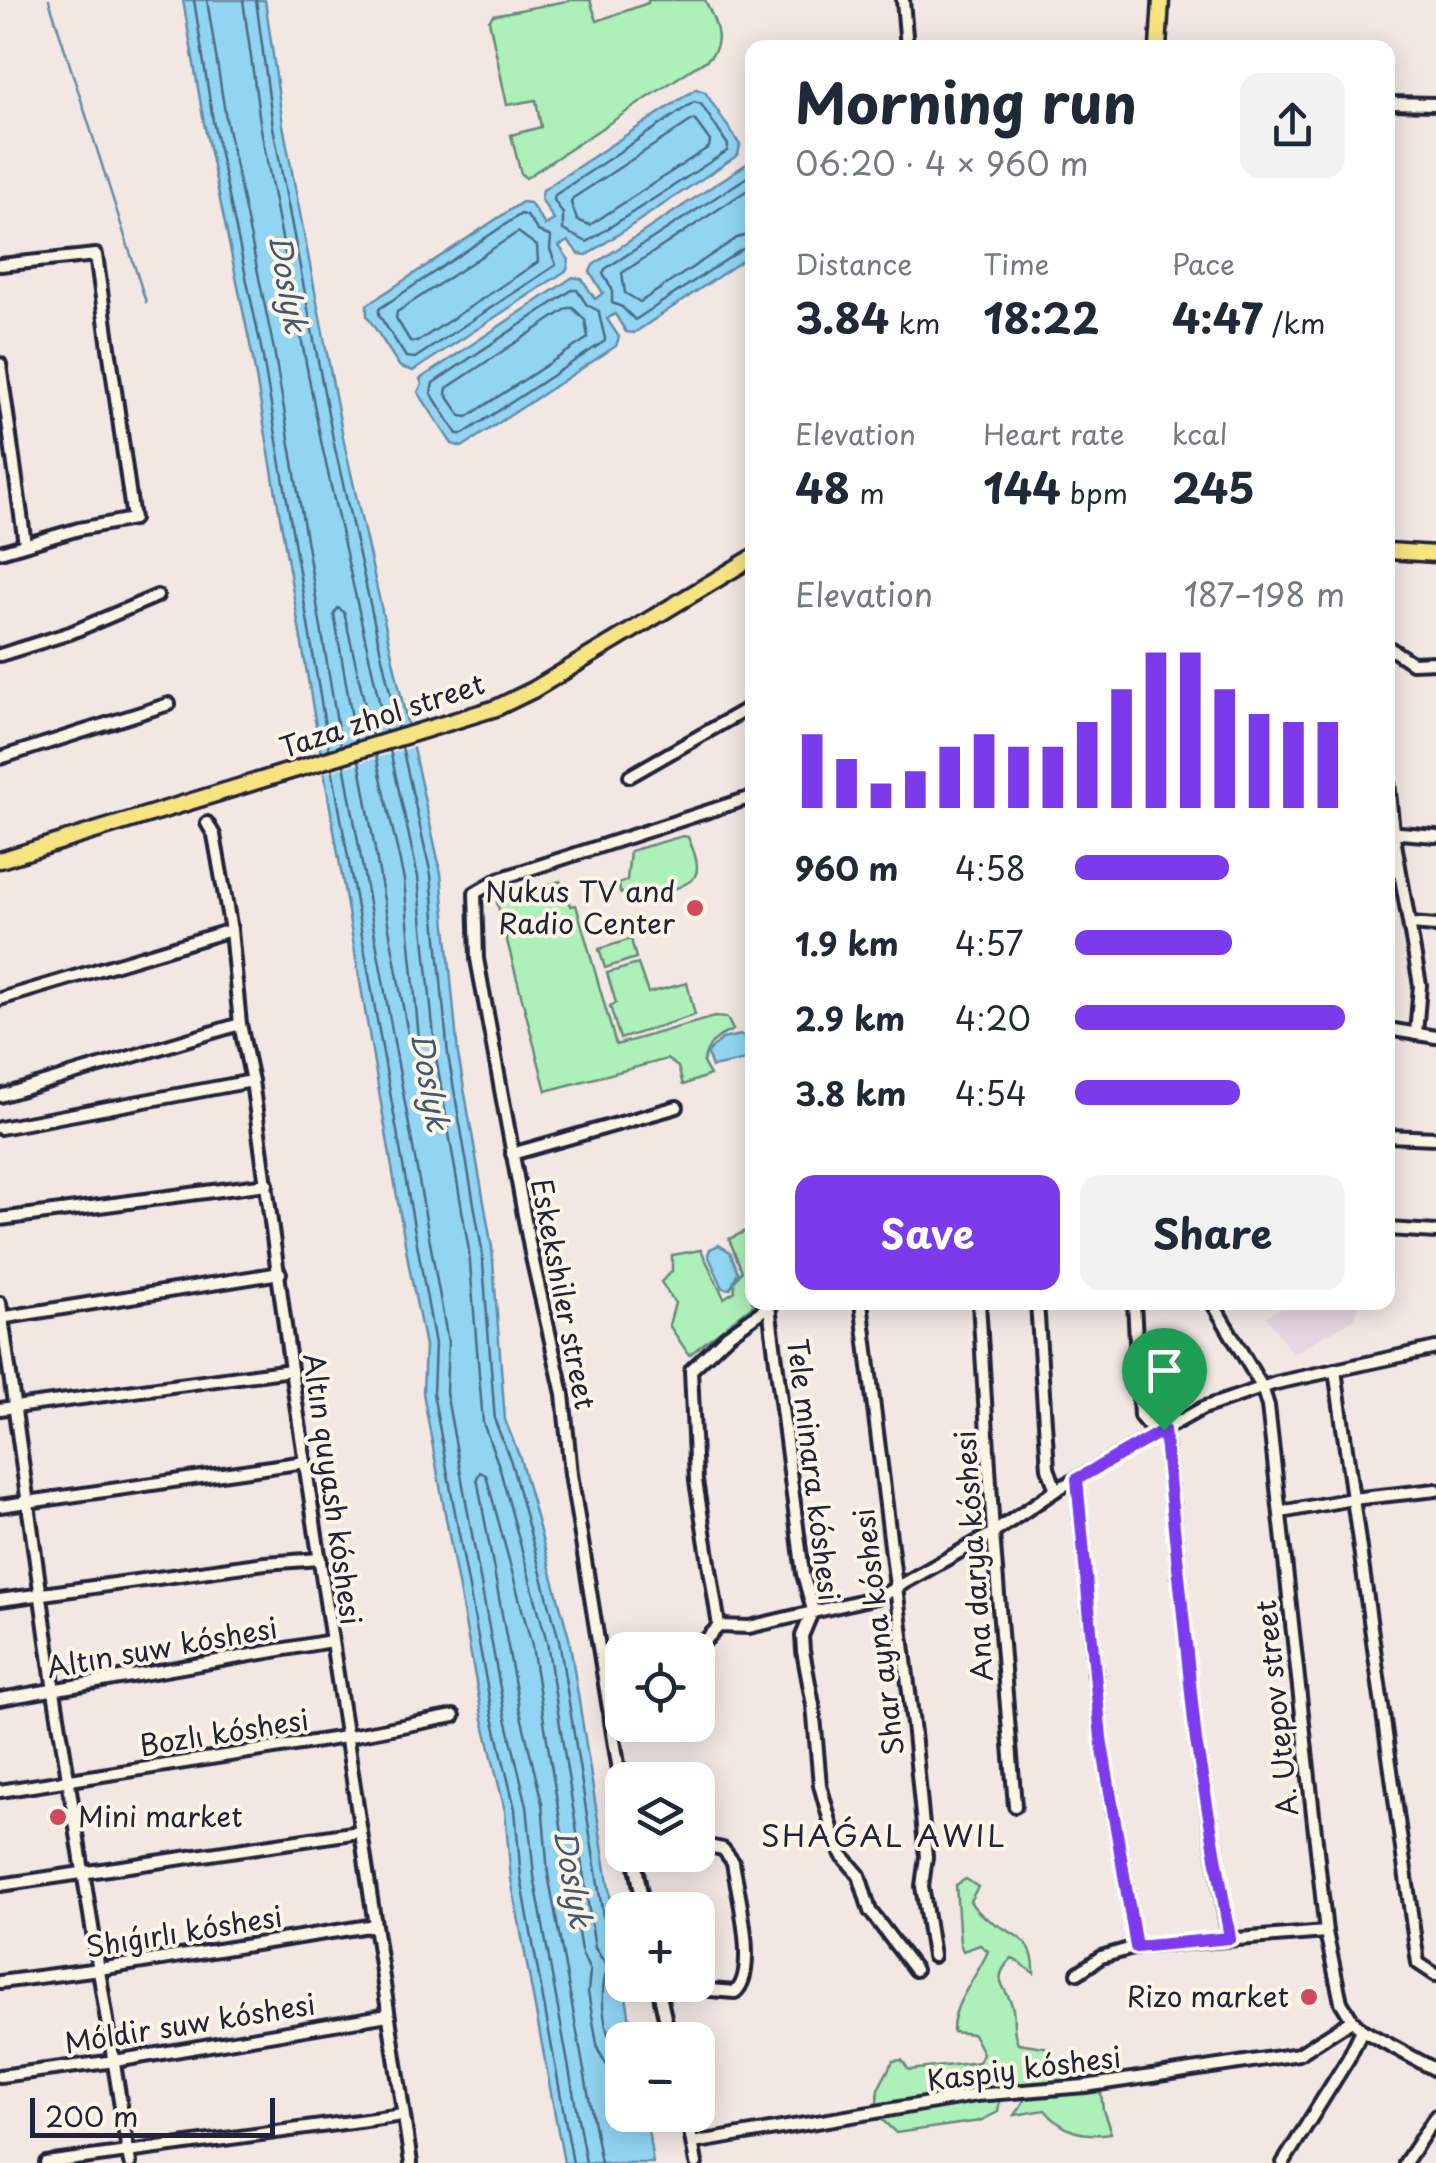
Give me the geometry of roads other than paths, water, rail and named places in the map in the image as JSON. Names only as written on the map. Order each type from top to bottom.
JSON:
[{"type":"main road","points":[[1158,40],[1161,0]]},
{"type":"main road","points":[[1395,551],[1436,554]]},
{"type":"main road","name":"Taza zhol street","points":[[0,860],[468,719],[533,690],[745,562]]},
{"type":"street","points":[[903,0],[906,40]]},
{"type":"street","points":[[1395,103],[1436,104]]},
{"type":"street","points":[[0,266],[96,255],[134,519],[0,552]]},
{"type":"street","points":[[0,364],[25,544]]},
{"type":"street","points":[[0,655],[70,633],[157,596]]},
{"type":"street","points":[[1395,651],[1412,662],[1436,662]]},
{"type":"street","points":[[0,758],[169,704]]},
{"type":"street","points":[[630,776],[745,710]]},
{"type":"street","name":"Eskekshiler street","points":[[605,1687],[570,1474],[562,1394],[512,1154],[477,959],[475,892],[499,879],[745,799]]},
{"type":"street","name":"Altın quyash kóshesi","points":[[207,823],[214,835],[231,930],[240,1024],[252,1081],[304,1462],[410,2163]]},
{"type":"street","points":[[1395,832],[1436,836]]},
{"type":"street","points":[[1395,855],[1420,985],[1416,1034]]},
{"type":"street","points":[[1410,924],[1436,926]]},
{"type":"street","points":[[0,998],[231,930]]},
{"type":"street","points":[[0,1096],[240,1024]]},
{"type":"street","points":[[1395,1030],[1436,1036]]},
{"type":"street","points":[[0,1128],[252,1081]]},
{"type":"street","points":[[512,1154],[677,1107]]},
{"type":"street","points":[[1395,1136],[1436,1138]]},
{"type":"street","points":[[0,1219],[266,1184]]},
{"type":"street","points":[[1395,1229],[1436,1232]]},
{"type":"street","points":[[1,1317],[280,1273]]},
{"type":"street","points":[[0,1303],[54,1691],[130,2163]]},
{"type":"street","points":[[718,1626],[696,1481],[691,1370],[728,1335],[763,1310]]},
{"type":"street","name":"Tele minara kóshesi","points":[[773,1310],[803,1574],[813,1610],[802,1636],[820,1785],[842,1855],[859,1874],[870,1911],[916,1970]]},
{"type":"street","name":"Shar ayna kóshesi","points":[[863,1310],[898,1586],[926,1857],[922,1886],[934,1956]]},
{"type":"street","name":"Ana darya kóshesi","points":[[979,1310],[1016,1806]]},
{"type":"street","points":[[1038,1310],[1048,1468],[1056,1490]]},
{"type":"street","points":[[1134,1310],[1140,1416],[1150,1428],[1164,1430]]},
{"type":"street","name":"A. Utepov street","points":[[1217,1310],[1262,1386],[1268,1406],[1326,1932],[1341,2002],[1362,2030],[1436,2070]]},
{"type":"street","points":[[718,1626],[748,1628],[881,1596],[993,1532],[1056,1490],[1203,1408],[1262,1386],[1436,1348]]},
{"type":"street","points":[[0,1409],[291,1370]]},
{"type":"street","points":[[1335,1370],[1418,1963],[1436,1975]]},
{"type":"street","points":[[1164,1430],[1196,1741],[1230,1938]]},
{"type":"street","points":[[0,1506],[304,1462]]},
{"type":"street","points":[[1077,1479],[1101,1738],[1136,1947]]},
{"type":"street","points":[[1281,1512],[1436,1490]]},
{"type":"street","points":[[0,1600],[265,1563],[320,1559]]},
{"type":"street","points":[[712,1632],[718,1626]]},
{"type":"street","name":"Altın suw kóshesi","points":[[0,1698],[332,1641]]},
{"type":"street","name":"Bozlı kóshesi","points":[[0,1791],[346,1737],[454,1716]]},
{"type":"street","points":[[0,1885],[359,1832]]},
{"type":"street","points":[[715,1847],[723,1849],[732,1862],[748,1967],[742,1986],[735,1992],[715,1990]]},
{"type":"street","name":"Shıǵırlı kóshesi","points":[[0,1982],[375,1924]]},
{"type":"street","points":[[1078,1973],[1100,1957],[1136,1947],[1326,1932]]},
{"type":"street","name":"Móldir suw kóshesi","points":[[0,2076],[115,2061],[388,2015]]},
{"type":"street","name":"Kaspiy kóshesi","points":[[693,2143],[976,2095],[1084,2086],[1299,2054],[1352,2020]]},
{"type":"street","points":[[1283,2163],[1362,2030]]},
{"type":"street","points":[[46,2163],[403,2115]]},
{"type":"street","points":[[1405,2163],[1436,2116]]},
{"type":"street","points":[[691,2132],[696,2163]]},
{"type":"water","name":"Doslyk","points":[[183,0],[265,0],[283,125],[344,442],[441,873],[458,1054],[492,1248],[505,1420],[520,1458],[569,1638],[609,1892],[605,1892],[605,2002],[627,2002],[630,2022],[605,2022],[605,2132],[648,2132],[653,2163],[564,2163],[511,1879],[505,1811],[482,1715],[423,1393],[425,1346],[252,354]]},
{"type":"water","points":[[696,89],[705,92],[740,145],[738,155],[587,255],[579,254],[568,241],[559,246],[569,260],[567,270],[413,371],[400,367],[367,316],[367,305],[522,202],[530,203],[545,225],[554,220],[541,199],[543,190]]},
{"type":"water","points":[[745,165],[745,259],[634,333],[626,332],[615,314],[607,319],[619,337],[616,346],[462,447],[452,444],[418,392],[420,379],[573,277],[582,279],[595,299],[603,293],[590,272],[593,265]]},
{"type":"water","points":[[745,1036],[745,1060],[712,1067],[707,1053],[722,1039]]},
{"type":"water","points":[[719,1245],[730,1252],[738,1272],[730,1289],[723,1288],[708,1255],[710,1249]]},
{"type":"waterway","points":[[49,0],[146,302]]},
{"type":"place","name":"Nukus TV and Radio Center","points":[[695,908]]},
{"type":"place","name":"Mini market","points":[[58,1817]]},
{"type":"place","name":"Rizo market","points":[[1309,1997]]},
{"type":"district","name":"SHAǴAL AWIL","points":[[884,1837]]}]
